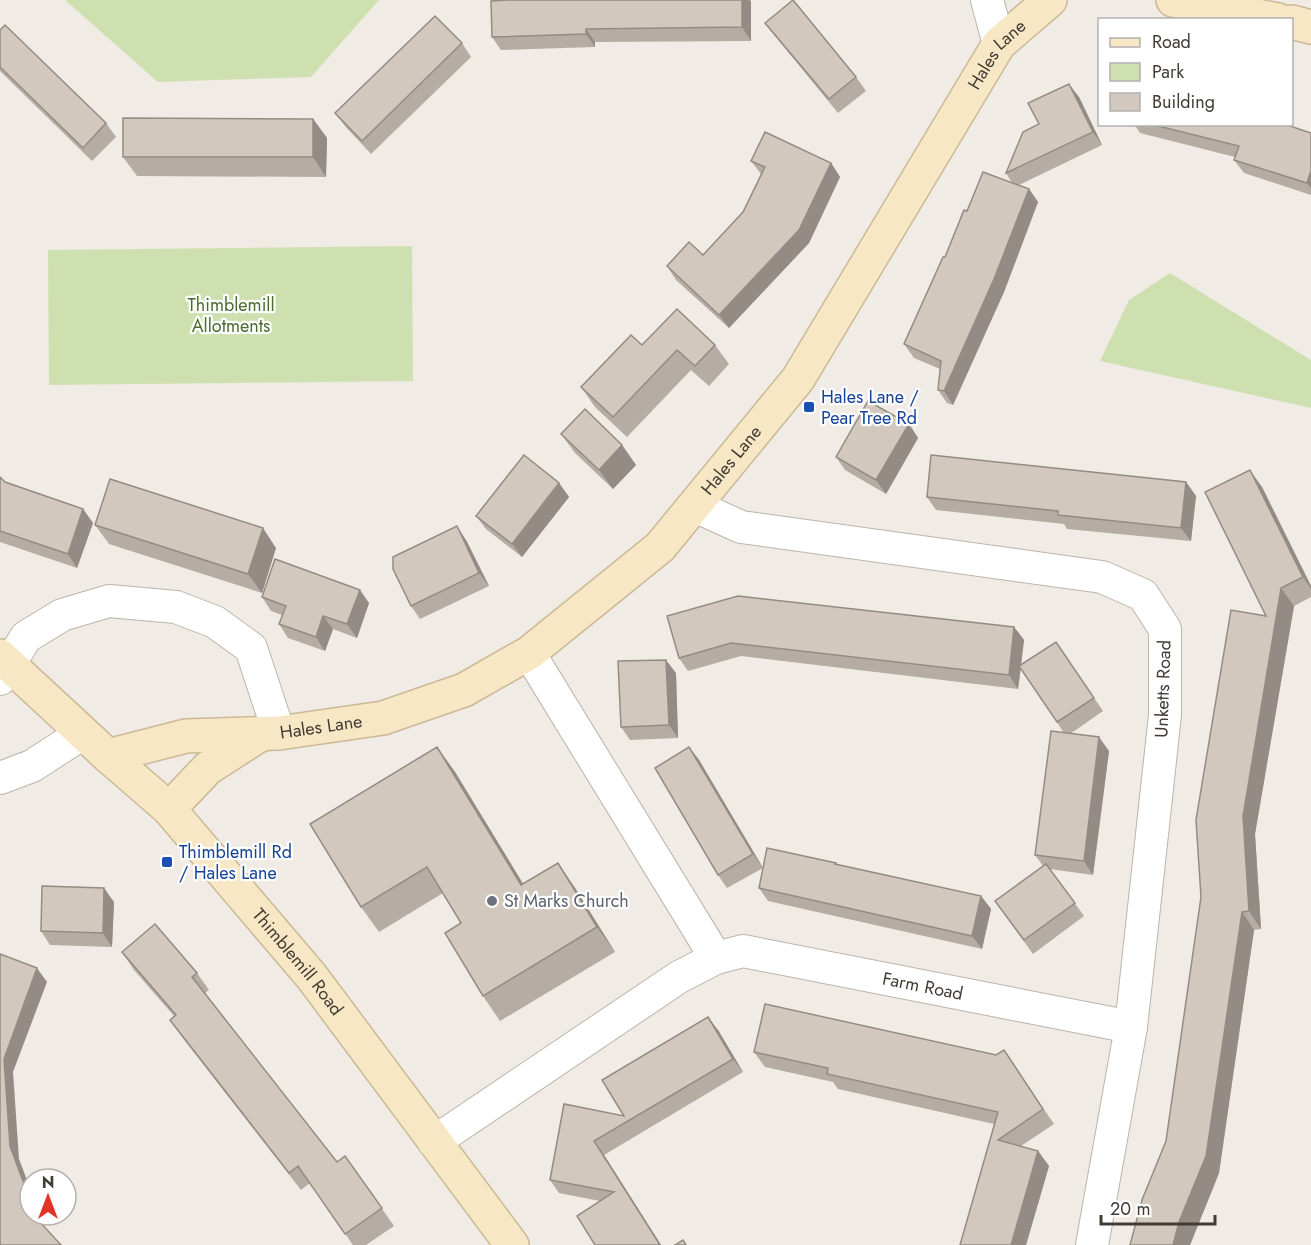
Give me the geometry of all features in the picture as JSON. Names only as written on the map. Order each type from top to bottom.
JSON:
[{"type":"street","points":[[987,0],[999,45]]},
{"type":"street","name":"Hales Lane","points":[[108,756],[186,736],[270,733],[383,718],[464,690],[529,653],[660,547],[798,379],[999,45],[1050,0]]},
{"type":"street","points":[[1173,0],[1268,18]]},
{"type":"street","points":[[1293,22],[1311,27]]},
{"type":"street","name":"Unketts Road","points":[[695,506],[741,527],[1101,577],[1143,595],[1165,629],[1165,715],[1131,1027],[1092,1245]]},
{"type":"street","points":[[3,666],[26,637],[62,615],[109,602],[176,607],[215,622],[250,648],[270,733]]},
{"type":"street","points":[[529,653],[716,958]]},
{"type":"street","name":"Thimblemill Road","points":[[3,666],[169,809],[312,977],[512,1245]]},
{"type":"street","points":[[0,778],[32,766],[83,733]]},
{"type":"street","name":"Hales Lane","points":[[169,809],[208,768],[270,733]]},
{"type":"street","name":"Farm Road","points":[[434,1142],[679,976],[716,958],[743,951],[1131,1027]]},
{"type":"green space","points":[[65,0],[379,0],[311,77],[158,82]]},
{"type":"green space","name":"Thimblemill Allotments","points":[[412,246],[413,381],[49,385],[48,250]]},
{"type":"green space","points":[[1170,273],[1311,360],[1311,408],[1100,361],[1129,300]]},
{"type":"building","points":[[742,0],[742,27],[586,29],[586,34],[492,37],[491,1]]},
{"type":"building","points":[[793,0],[856,77],[829,99],[765,23]]},
{"type":"building","points":[[435,16],[462,43],[362,141],[335,113]]},
{"type":"building","points":[[5,25],[106,123],[83,148],[0,67],[0,30]]},
{"type":"building","points":[[1069,84],[1093,132],[1006,173],[1023,132],[1039,124],[1028,103]]},
{"type":"building","points":[[123,118],[313,119],[313,157],[123,157]]},
{"type":"building","points":[[1158,126],[1290,126],[1311,133],[1311,173],[1307,183],[1234,160],[1239,146]]},
{"type":"building","points":[[765,132],[831,163],[799,230],[719,315],[667,266],[689,242],[703,255],[743,212],[765,167],[751,161]]},
{"type":"building","points":[[983,172],[1029,189],[994,279],[944,391],[938,390],[941,361],[904,344]]},
{"type":"building","points":[[677,309],[715,345],[695,366],[677,350],[613,417],[581,387],[631,335],[642,345]]},
{"type":"building","points":[[868,401],[909,424],[876,480],[836,457]]},
{"type":"building","points":[[585,409],[622,445],[599,470],[561,434]]},
{"type":"building","points":[[524,455],[559,483],[512,544],[476,516]]},
{"type":"building","points":[[931,455],[1186,482],[1181,528],[1058,515],[1058,511],[927,497]]},
{"type":"building","points":[[1250,470],[1303,577],[1281,588],[1243,816],[1249,911],[1242,912],[1206,1156],[1179,1222],[1173,1245],[1130,1245],[1142,1200],[1166,1141],[1201,897],[1196,820],[1231,610],[1266,616],[1205,492]]},
{"type":"building","points":[[0,477],[5,482],[83,509],[68,554],[0,531]]},
{"type":"building","points":[[110,479],[263,528],[248,574],[95,525]]},
{"type":"building","points":[[457,526],[479,573],[411,606],[393,569],[393,557]]},
{"type":"building","points":[[275,559],[360,590],[347,624],[323,616],[316,637],[279,624],[286,606],[262,597]]},
{"type":"building","points":[[738,596],[1014,627],[1009,675],[731,643],[679,658],[667,616]]},
{"type":"building","points":[[1056,642],[1094,698],[1057,722],[1019,666]]},
{"type":"building","points":[[666,660],[669,725],[621,727],[618,661]]},
{"type":"building","points":[[1051,731],[1099,737],[1084,861],[1035,855]]},
{"type":"building","name":"St Marks Church","points":[[437,747],[521,885],[558,863],[597,927],[483,996],[445,933],[461,923],[427,867],[361,907],[310,824]]},
{"type":"building","points":[[689,747],[753,854],[718,875],[655,768]]},
{"type":"building","points":[[767,848],[981,896],[972,936],[759,888]]},
{"type":"building","points":[[1046,864],[1075,903],[1024,940],[995,901]]},
{"type":"building","points":[[42,886],[104,888],[103,933],[41,931]]},
{"type":"building","points":[[155,924],[197,973],[192,977],[337,1162],[345,1156],[382,1208],[345,1234],[298,1166],[289,1173],[170,1020],[176,1015],[122,952]]},
{"type":"building","points":[[0,954],[37,968],[4,1059],[10,1146],[18,1168],[18,1227],[44,1227],[61,1245],[1,1245]]},
{"type":"building","points":[[765,1004],[996,1055],[1004,1050],[1043,1109],[998,1140],[1038,1151],[1011,1245],[960,1245],[998,1112],[827,1074],[828,1068],[754,1052]]},
{"type":"building","points":[[708,1017],[733,1059],[594,1141],[660,1245],[595,1245],[577,1216],[614,1192],[550,1180],[564,1104],[624,1116],[602,1080]]},
{"type":"building","points":[[683,1240],[686,1245],[675,1245]]},
{"type":"place","name":"Hales Lane / Pear Tree Rd","points":[[809,407]]},
{"type":"place","name":"Thimblemill Rd / Hales Lane","points":[[167,862]]},
{"type":"place","name":"St Marks Church","points":[[492,901]]}]
